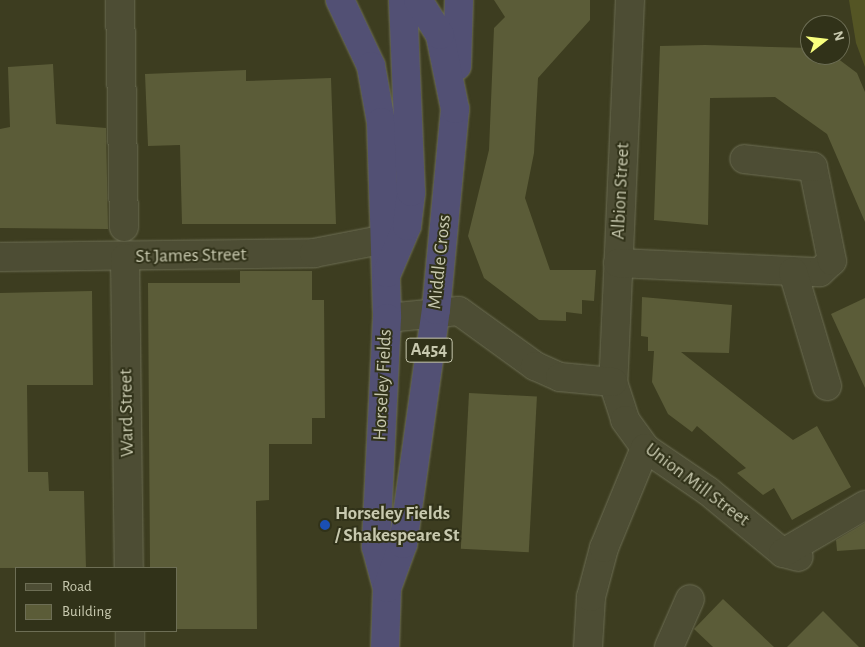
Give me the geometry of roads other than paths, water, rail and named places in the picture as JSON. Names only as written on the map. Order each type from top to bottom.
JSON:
[{"type":"highway","name":"Horseley Fields","points":[[340,0],[371,66],[381,122],[381,240],[387,273],[387,318],[376,547],[387,588],[386,647]]},
{"type":"highway","points":[[387,273],[407,226],[411,192],[403,0]]},
{"type":"highway","name":"Middle Cross","points":[[387,588],[402,544],[436,310],[455,109],[440,34],[418,0]]},
{"type":"highway","name":"A454","points":[[455,109],[459,0]]},
{"type":"street","points":[[120,0],[124,227]]},
{"type":"street","name":"Albion Street","points":[[613,382],[630,0]]},
{"type":"street","points":[[618,263],[820,272],[832,261],[813,167],[744,159]]},
{"type":"street","name":"St James Street","points":[[0,257],[125,258],[314,254],[381,240]]},
{"type":"street","name":"Ward Street","points":[[125,258],[129,567]]},
{"type":"street","points":[[793,272],[827,386]]},
{"type":"street","points":[[387,318],[436,310],[459,311],[477,320],[508,349],[560,377],[613,382]]},
{"type":"street","name":"Union Mill Street","points":[[613,382],[625,420],[645,448],[708,491],[791,555],[865,505]]},
{"type":"street","points":[[588,647],[591,597],[604,548],[645,448]]},
{"type":"street","points":[[669,647],[690,599]]},
{"type":"street","points":[[130,632],[130,647]]},
{"type":"place","name":"Horseley Fields / Shakespeare St","points":[[325,525]]}]
